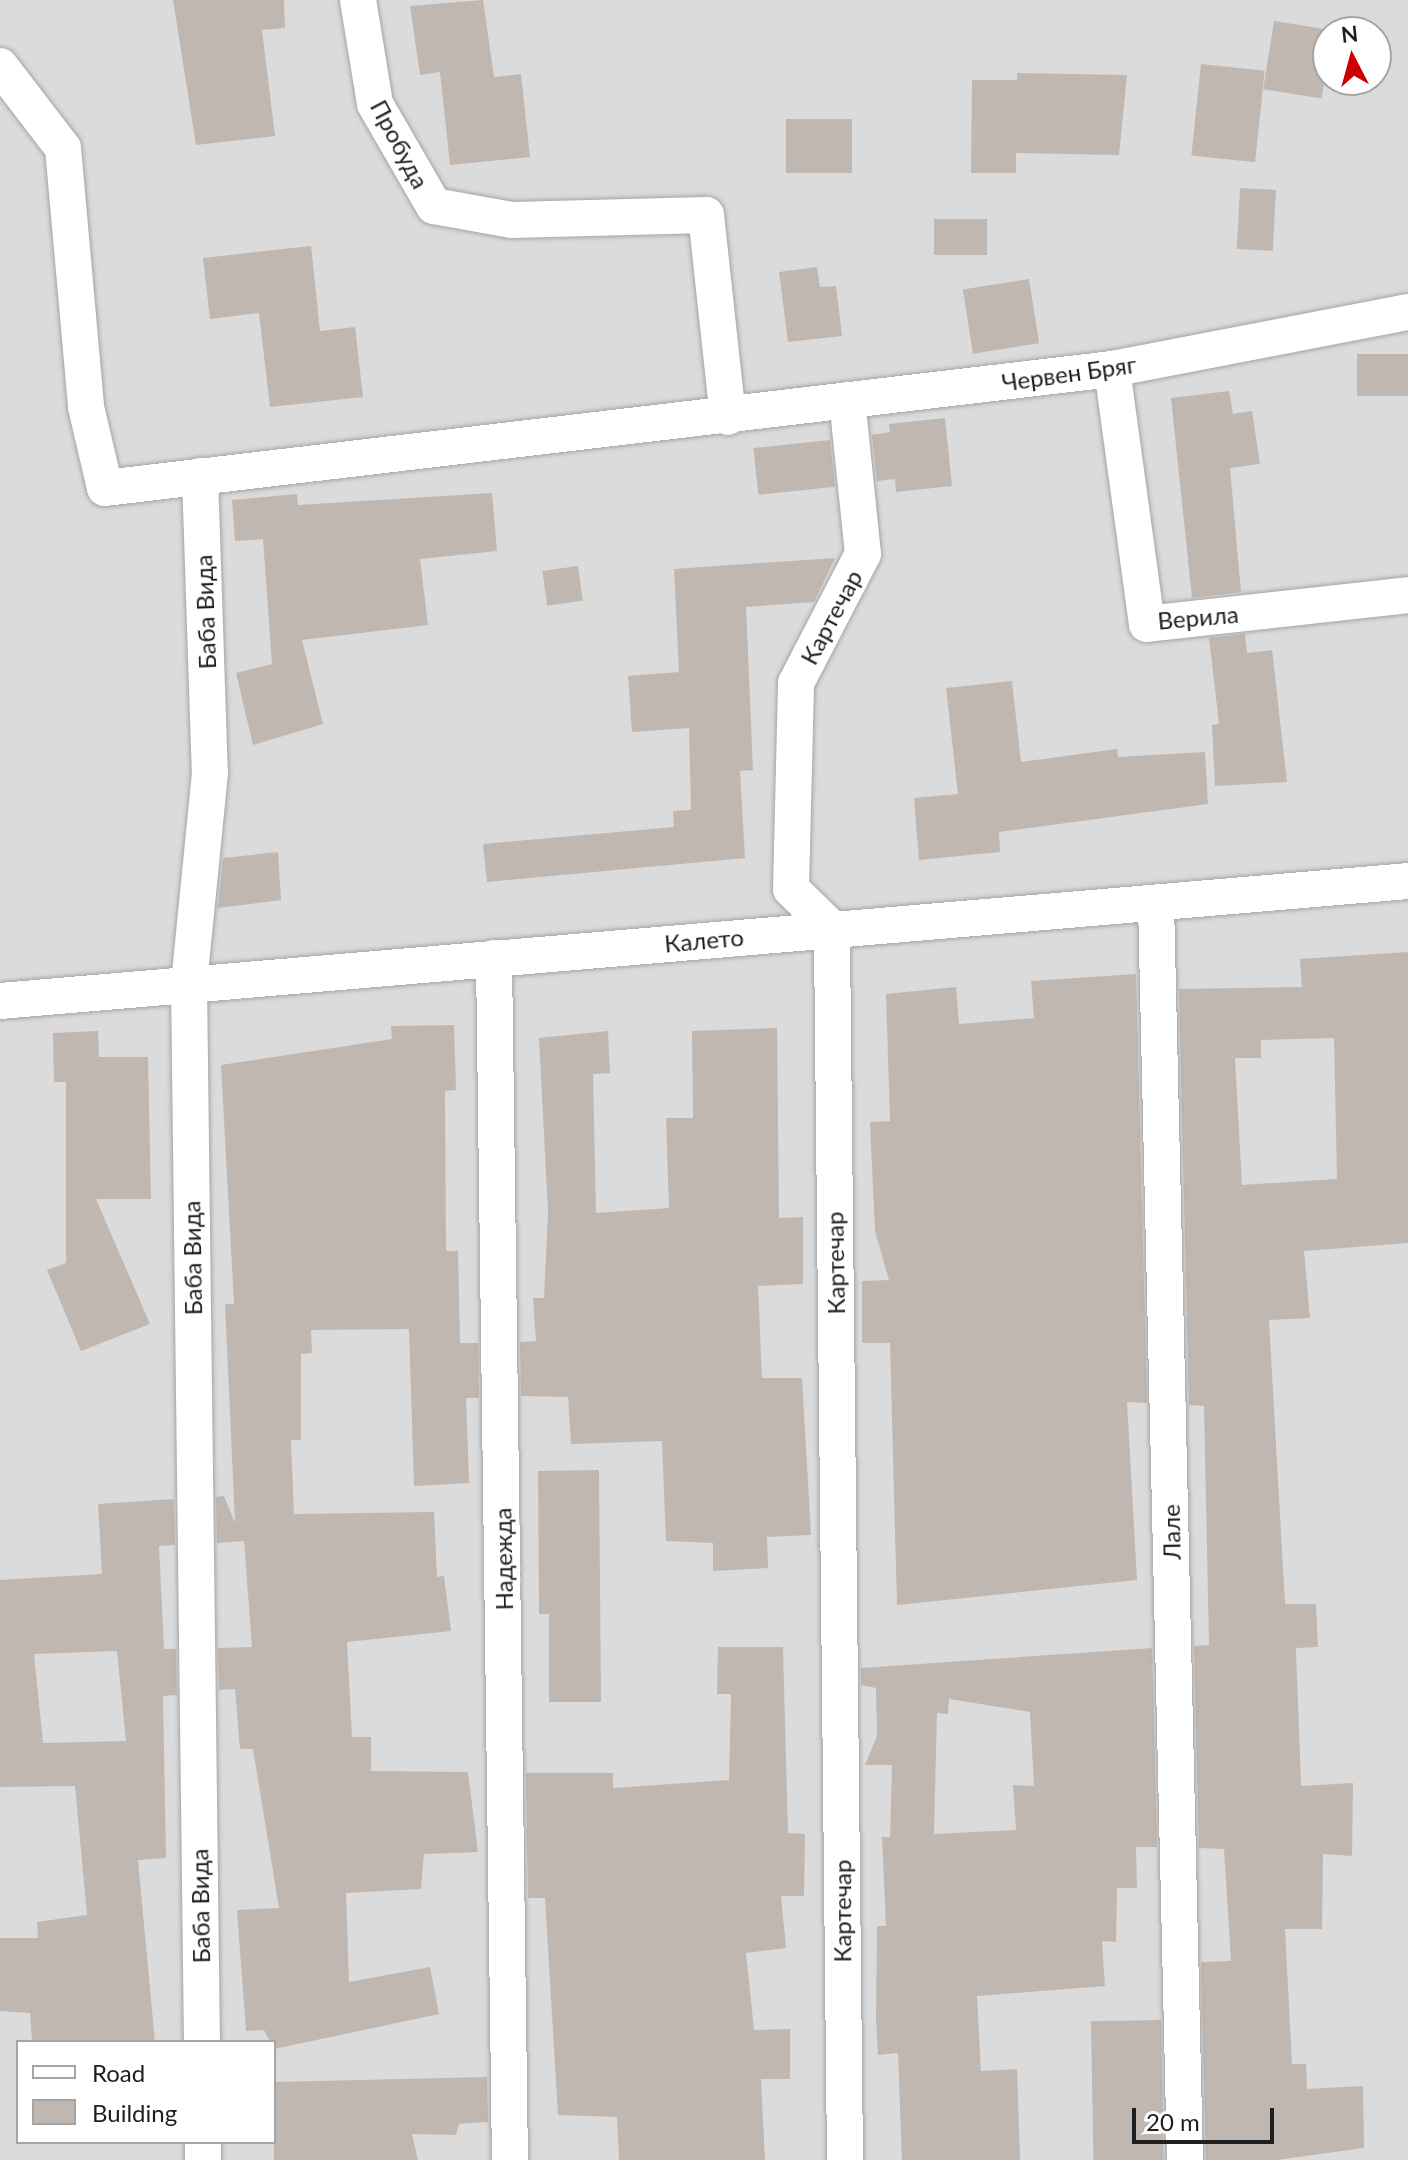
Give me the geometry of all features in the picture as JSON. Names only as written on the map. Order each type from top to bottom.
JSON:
[{"type":"street","name":"Пробуда","points":[[358,0],[375,104],[434,206],[512,220],[706,215],[728,417]]},
{"type":"street","name":"Червен Бряг","points":[[0,66],[63,148],[86,407],[105,488],[728,417],[1112,369],[1408,312]]},
{"type":"street","name":"Верила","points":[[1112,369],[1147,624],[1408,595]]},
{"type":"street","name":"Картечар","points":[[845,2160],[832,929],[791,889],[796,683],[863,554],[847,400]]},
{"type":"street","name":"Баба Вида","points":[[200,476],[210,773],[189,982],[202,2040]]},
{"type":"street","name":"Калето","points":[[0,1001],[189,982],[1408,881]]},
{"type":"street","name":"Лале","points":[[1156,903],[1185,2160]]},
{"type":"street","name":"Надежда","points":[[494,958],[510,2160]]},
{"type":"shaded area","points":[[0,0],[1408,0],[1408,2160],[0,2160]]},
{"type":"building","points":[[173,0],[284,0],[285,28],[262,30],[275,136],[196,145]]},
{"type":"building","points":[[483,0],[494,77],[521,74],[530,157],[450,165],[440,72],[420,75],[410,6]]},
{"type":"building","points":[[1274,21],[1312,27],[1312,96],[1322,96],[1321,98],[1263,89]]},
{"type":"building","points":[[1201,64],[1265,71],[1255,162],[1191,155]]},
{"type":"building","points":[[1017,73],[1127,75],[1119,155],[1016,153],[1016,173],[971,173],[972,80],[1017,80]]},
{"type":"building","points":[[786,119],[852,119],[852,173],[786,173]]},
{"type":"building","points":[[1240,188],[1276,190],[1273,251],[1237,249]]},
{"type":"building","points":[[934,219],[987,219],[987,255],[934,255]]},
{"type":"building","points":[[311,246],[320,331],[355,327],[363,397],[270,407],[259,313],[210,319],[203,258]]},
{"type":"building","points":[[817,267],[820,287],[836,286],[842,336],[788,342],[779,272]]},
{"type":"building","points":[[1029,279],[1039,343],[973,354],[963,289]]},
{"type":"building","points":[[1357,354],[1408,354],[1408,396],[1357,396]]},
{"type":"building","points":[[1229,391],[1233,414],[1252,411],[1260,464],[1230,468],[1241,592],[1192,598],[1171,398]]},
{"type":"building","points":[[945,418],[952,486],[896,492],[895,479],[877,481],[872,435],[890,432],[889,424]]},
{"type":"building","points":[[830,440],[835,487],[758,495],[753,448]]},
{"type":"building","points":[[492,493],[497,551],[420,559],[428,625],[302,640],[323,724],[253,745],[236,673],[272,664],[263,539],[235,541],[232,500],[297,494],[298,505]]},
{"type":"building","points":[[835,558],[814,602],[746,607],[753,770],[740,771],[745,858],[487,882],[483,844],[674,827],[673,811],[691,810],[689,728],[632,732],[628,676],[679,672],[674,569]]},
{"type":"building","points":[[578,566],[583,601],[547,606],[542,571]]},
{"type":"building","points":[[1245,634],[1247,653],[1272,650],[1287,782],[1215,786],[1212,725],[1219,724],[1209,638]]},
{"type":"building","points":[[1012,681],[1021,762],[1117,749],[1118,757],[1205,752],[1208,804],[999,832],[1000,852],[919,860],[914,798],[958,794],[946,688]]},
{"type":"building","points":[[278,852],[281,900],[218,908],[223,858]]},
{"type":"building","points":[[1408,952],[1408,1243],[1304,1251],[1310,1318],[1269,1320],[1285,1604],[1316,1604],[1318,1647],[1296,1648],[1301,1786],[1353,1783],[1352,1856],[1323,1854],[1322,1929],[1285,1929],[1292,2064],[1306,2064],[1307,2089],[1363,2086],[1364,2148],[1276,2160],[1206,2160],[1201,1962],[1231,1961],[1224,1849],[1199,1848],[1194,1646],[1209,1645],[1204,1406],[1189,1405],[1179,989],[1302,987],[1300,959]],"holes":[[[1334,1038],[1337,1179],[1242,1185],[1235,1058],[1261,1058],[1261,1040]]]},
{"type":"building","points":[[1136,974],[1147,1403],[1127,1402],[1137,1580],[897,1605],[890,1343],[862,1343],[862,1281],[889,1280],[875,1231],[870,1122],[890,1121],[886,994],[956,987],[959,1024],[1034,1018],[1031,981]]},
{"type":"building","points":[[454,1025],[456,1090],[445,1091],[446,1251],[458,1251],[460,1343],[478,1343],[479,1398],[466,1398],[469,1483],[414,1486],[409,1329],[311,1330],[312,1353],[301,1354],[301,1440],[291,1440],[294,1514],[434,1512],[437,1577],[444,1576],[451,1631],[347,1642],[352,1737],[371,1737],[371,1771],[468,1772],[478,1852],[424,1854],[421,1889],[346,1893],[349,1982],[430,1967],[439,2014],[276,2049],[276,2040],[269,2040],[264,2030],[246,2031],[237,1910],[279,1908],[253,1749],[240,1749],[235,1689],[219,1690],[218,1648],[252,1647],[244,1541],[217,1543],[216,1497],[224,1496],[235,1523],[225,1304],[234,1304],[221,1065],[392,1039],[391,1026]]},
{"type":"building","points":[[777,1028],[779,1218],[803,1217],[803,1284],[758,1286],[762,1378],[802,1378],[811,1535],[767,1537],[768,1568],[713,1571],[713,1543],[666,1541],[662,1441],[571,1444],[568,1397],[521,1396],[520,1342],[536,1341],[533,1298],[544,1298],[548,1212],[539,1038],[608,1031],[610,1073],[593,1074],[596,1213],[669,1208],[666,1118],[693,1118],[692,1031]]},
{"type":"building","points":[[98,1031],[99,1057],[148,1057],[151,1199],[96,1199],[150,1324],[81,1351],[47,1270],[66,1263],[66,1082],[54,1082],[53,1033]]},
{"type":"building","points":[[599,1470],[601,1702],[549,1702],[549,1614],[539,1614],[538,1471]]},
{"type":"building","points":[[174,1499],[175,1545],[159,1546],[164,1649],[176,1649],[177,1695],[163,1696],[166,1858],[138,1860],[155,2040],[32,2040],[30,2013],[0,2011],[0,1938],[38,1938],[37,1922],[87,1915],[75,1786],[0,1787],[0,1580],[102,1574],[98,1504]],"holes":[[[117,1651],[126,1741],[43,1743],[34,1654]]]},
{"type":"building","points":[[718,1647],[783,1647],[788,1833],[805,1834],[804,1896],[781,1896],[786,1948],[746,1953],[754,2030],[790,2029],[790,2079],[761,2079],[765,2160],[619,2160],[617,2117],[558,2115],[545,1898],[528,1898],[526,1773],[613,1773],[613,1788],[729,1780],[731,1694],[717,1694]]},
{"type":"building","points":[[1152,1648],[1157,1847],[1136,1847],[1137,1888],[1117,1888],[1116,1942],[1102,1941],[1105,1986],[977,1996],[981,2071],[1017,2069],[1020,2160],[902,2160],[898,2053],[878,2055],[876,2019],[877,1926],[886,1926],[882,1837],[890,1837],[892,1765],[865,1765],[877,1736],[876,1688],[861,1685],[861,1668]],"holes":[[[949,1699],[1030,1712],[1034,1786],[1013,1785],[1016,1830],[934,1834],[937,1713],[948,1714]]]},
{"type":"building","points":[[1161,2020],[1163,2160],[1093,2160],[1091,2021]]},
{"type":"building","points":[[487,2077],[488,2122],[459,2124],[456,2135],[412,2134],[418,2160],[274,2160],[276,2082]]}]
